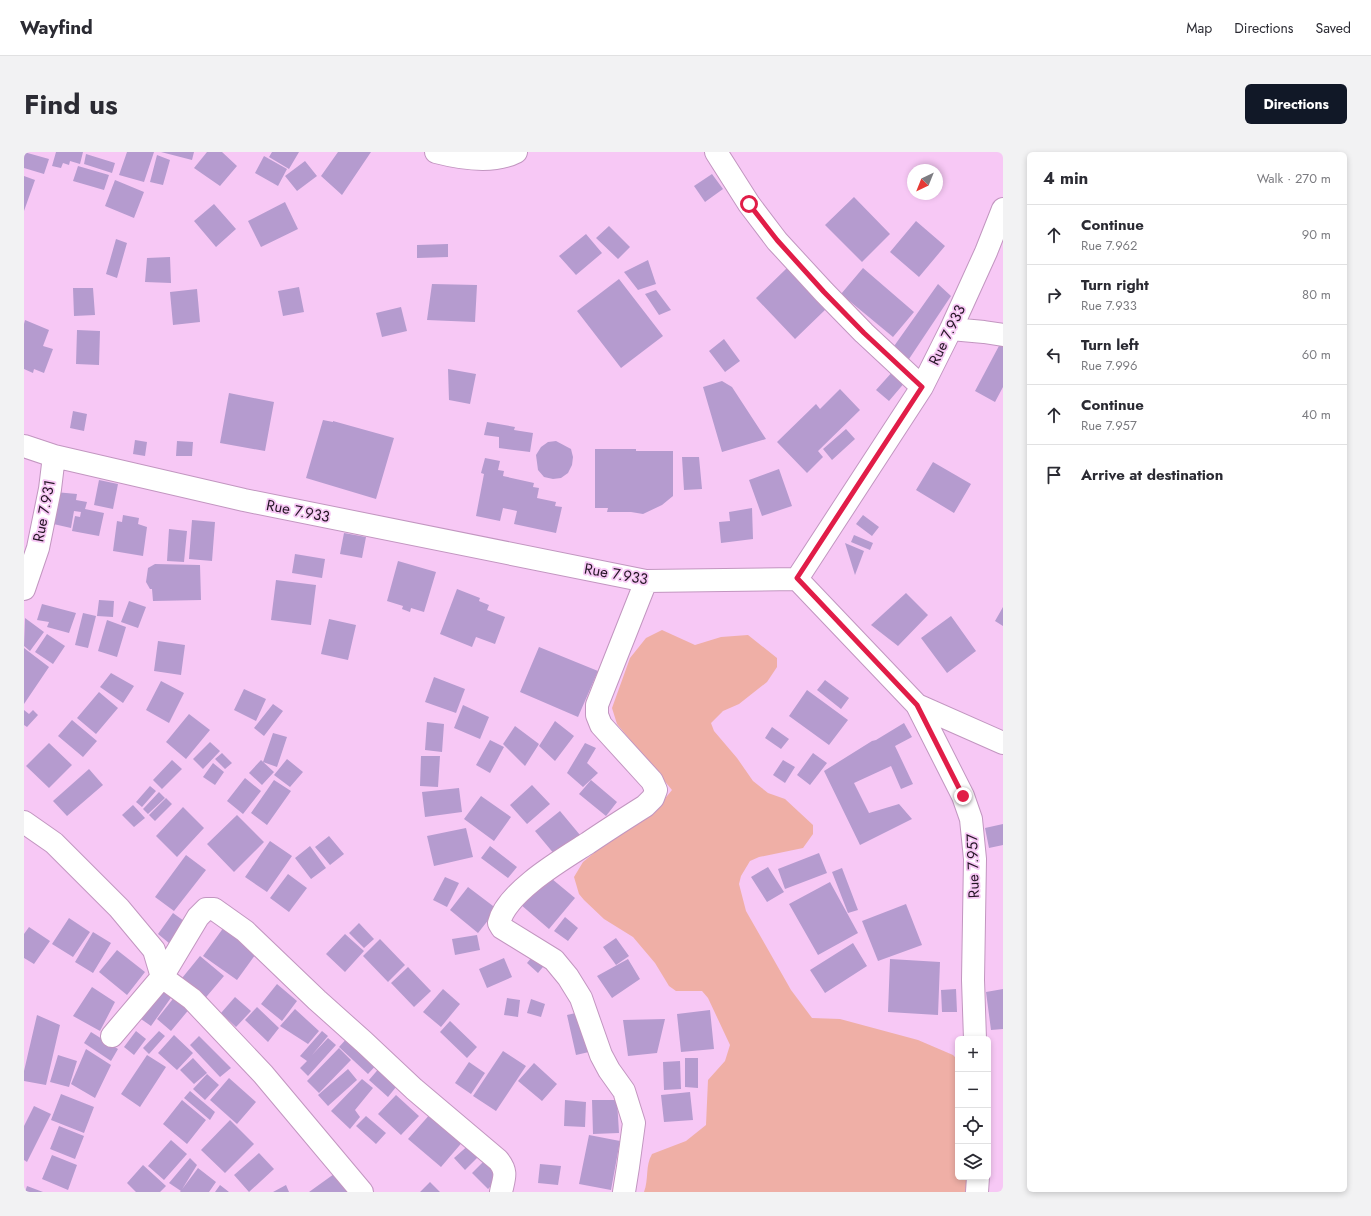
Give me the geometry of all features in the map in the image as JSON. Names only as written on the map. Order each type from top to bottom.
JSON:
[{"type":"street","points":[[436,152],[476,159],[508,156],[516,152]]},
{"type":"street","points":[[716,152],[749,204],[777,240],[824,292],[864,333],[922,387]]},
{"type":"street","name":"Rue 7.933","points":[[24,446],[54,456],[244,500],[646,581],[797,578],[922,387],[951,329],[986,252],[1003,209]]},
{"type":"street","points":[[951,329],[1003,335]]},
{"type":"street","name":"Rue 7.931","points":[[24,589],[38,548],[50,489],[54,456]]},
{"type":"street","points":[[797,578],[917,705],[1003,743]]},
{"type":"street","points":[[624,1192],[634,1123],[624,1091],[609,1070],[601,1055],[581,998],[568,977],[554,960],[502,928],[499,923],[500,916],[518,894],[536,877],[645,806],[653,798],[656,790],[652,781],[601,724],[597,715],[597,705],[646,581]]},
{"type":"street","name":"Rue 7.957","points":[[917,705],[963,796],[971,819],[975,858],[972,980],[975,1036]]},
{"type":"street","points":[[24,822],[54,843],[132,922],[154,950],[162,977],[192,999],[263,1074],[362,1192]]},
{"type":"street","points":[[112,1036],[162,977],[198,917],[206,909],[214,909],[245,931],[317,1000],[414,1089],[498,1160],[503,1166],[505,1174],[500,1192]]},
{"type":"street","points":[[977,1192],[978,1180]]},
{"type":"shaded area","points":[[662,630],[695,645],[721,637],[748,635],[777,658],[777,667],[767,682],[739,704],[723,711],[711,723],[714,731],[737,758],[753,781],[768,793],[785,799],[813,825],[813,834],[803,848],[759,857],[750,861],[741,876],[739,884],[746,911],[791,990],[812,1018],[840,1019],[918,1040],[955,1057],[955,1180],[974,1180],[972,1192],[644,1192],[648,1163],[652,1154],[686,1141],[706,1125],[708,1080],[725,1061],[730,1045],[708,998],[702,991],[676,991],[669,986],[655,963],[633,937],[604,919],[584,900],[579,894],[574,877],[583,862],[629,824],[653,813],[672,790],[617,724],[612,708],[630,658],[646,638]]},
{"type":"building","points":[[24,152],[49,159],[44,174],[24,168]]},
{"type":"building","points":[[56,152],[83,152],[80,164],[70,161],[69,165],[63,163],[61,168],[52,166]]},
{"type":"building","points":[[127,152],[154,152],[144,182],[119,175]]},
{"type":"building","points":[[161,152],[194,152],[192,160]]},
{"type":"building","points":[[207,152],[222,152],[237,166],[220,186],[194,168]]},
{"type":"building","points":[[272,152],[299,152],[289,169],[269,157]]},
{"type":"building","points":[[338,152],[371,152],[342,195],[321,176]]},
{"type":"building","points":[[86,154],[115,163],[112,173],[84,164]]},
{"type":"building","points":[[157,155],[170,160],[163,185],[150,182]]},
{"type":"building","points":[[264,156],[287,169],[278,186],[255,173]]},
{"type":"building","points":[[305,161],[317,176],[297,191],[285,176]]},
{"type":"building","points":[[78,166],[109,175],[104,190],[73,181]]},
{"type":"building","points":[[712,174],[723,189],[705,202],[694,186]]},
{"type":"building","points":[[24,176],[35,180],[24,211]]},
{"type":"building","points":[[115,180],[144,192],[134,218],[105,206]]},
{"type":"building","points":[[854,197],[890,234],[862,262],[825,225]]},
{"type":"building","points":[[285,202],[298,229],[261,247],[248,221]]},
{"type":"building","points":[[214,204],[236,229],[216,247],[194,221]]},
{"type":"building","points":[[916,221],[945,246],[919,277],[890,252]]},
{"type":"building","points":[[609,226],[630,247],[618,259],[596,238]]},
{"type":"building","points":[[586,234],[602,253],[576,275],[559,256]]},
{"type":"building","points":[[116,239],[127,243],[117,278],[106,274]]},
{"type":"building","points":[[448,244],[448,257],[417,258],[417,245]]},
{"type":"building","points":[[170,257],[171,283],[145,282],[147,258]]},
{"type":"building","points":[[648,260],[656,284],[638,290],[624,272]]},
{"type":"building","points":[[787,268],[826,309],[795,339],[756,298]]},
{"type":"building","points":[[863,268],[914,312],[893,337],[841,294]]},
{"type":"building","points":[[619,279],[663,336],[621,368],[577,311]]},
{"type":"building","points":[[432,284],[477,285],[475,322],[427,320]]},
{"type":"building","points":[[938,284],[951,296],[905,365],[892,349]]},
{"type":"building","points":[[299,287],[304,312],[283,316],[278,291]]},
{"type":"building","points":[[73,288],[93,288],[95,315],[74,316]]},
{"type":"building","points":[[197,289],[200,322],[173,325],[170,292]]},
{"type":"building","points":[[656,290],[671,310],[659,315],[645,294]]},
{"type":"building","points":[[401,307],[407,331],[382,337],[376,313]]},
{"type":"building","points":[[25,320],[49,330],[43,346],[53,349],[44,373],[34,369],[33,373],[24,369]]},
{"type":"building","points":[[77,330],[100,331],[99,365],[76,364]]},
{"type":"building","points":[[724,339],[740,361],[725,372],[709,351]]},
{"type":"building","points":[[1000,344],[1003,346],[1003,387],[995,402],[975,391]]},
{"type":"building","points":[[448,369],[476,374],[470,404],[449,400]]},
{"type":"building","points":[[894,370],[906,381],[889,401],[876,390]]},
{"type":"building","points":[[722,381],[732,387],[766,439],[722,452],[703,387]]},
{"type":"building","points":[[840,389],[860,410],[818,451],[823,457],[807,473],[777,442],[816,404],[820,409]]},
{"type":"building","points":[[229,393],[274,402],[265,451],[220,443]]},
{"type":"building","points":[[73,411],[87,414],[84,431],[70,428]]},
{"type":"building","points":[[323,420],[333,421],[394,438],[376,499],[306,478]]},
{"type":"building","points":[[487,422],[515,427],[514,430],[533,433],[530,452],[499,448],[499,437],[484,435]]},
{"type":"building","points":[[846,429],[855,439],[832,460],[823,449]]},
{"type":"building","points":[[135,440],[147,442],[145,456],[133,454]]},
{"type":"building","points":[[177,441],[193,442],[192,456],[176,456]]},
{"type":"building","points":[[556,441],[571,449],[573,457],[572,465],[568,473],[561,478],[553,479],[544,477],[538,470],[536,455],[541,447],[548,442]]},
{"type":"building","points":[[595,449],[673,451],[673,496],[662,505],[643,514],[631,512],[607,512],[608,508],[595,508]]},
{"type":"building","points":[[682,457],[699,457],[702,489],[684,490]]},
{"type":"building","points":[[485,458],[500,461],[498,470],[504,471],[503,476],[534,483],[533,487],[539,488],[537,498],[556,502],[555,506],[562,507],[556,533],[514,524],[517,511],[503,508],[500,521],[476,516],[484,474],[481,473]]},
{"type":"building","points":[[933,462],[971,484],[954,513],[916,490]]},
{"type":"building","points":[[779,469],[792,506],[762,516],[749,480]]},
{"type":"building","points":[[99,480],[118,484],[113,509],[94,505]]},
{"type":"building","points":[[55,492],[77,494],[76,500],[87,502],[85,509],[104,513],[99,536],[72,531],[75,516],[80,517],[81,512],[74,511],[71,528],[49,523]]},
{"type":"building","points":[[752,508],[753,539],[721,543],[719,522],[730,521],[729,512]]},
{"type":"building","points":[[123,515],[139,518],[138,524],[147,527],[143,556],[113,551],[117,521],[122,522]]},
{"type":"building","points":[[863,515],[879,527],[872,536],[856,524]]},
{"type":"building","points":[[192,520],[215,522],[212,561],[189,559]]},
{"type":"building","points":[[169,529],[187,531],[184,562],[167,561]]},
{"type":"building","points":[[344,533],[366,537],[362,558],[340,554]]},
{"type":"building","points":[[854,535],[873,543],[870,550],[851,542]]},
{"type":"building","points":[[845,543],[864,551],[855,575]]},
{"type":"building","points":[[295,554],[325,559],[322,578],[292,573]]},
{"type":"building","points":[[398,561],[436,572],[424,612],[411,608],[410,612],[402,609],[403,606],[387,601]]},
{"type":"building","points":[[155,564],[200,565],[201,600],[153,601],[152,589],[150,589],[146,582],[148,568]]},
{"type":"building","points":[[276,580],[316,585],[311,625],[271,620]]},
{"type":"building","points":[[457,589],[480,598],[479,601],[489,605],[487,610],[505,617],[495,644],[476,637],[472,647],[440,634]]},
{"type":"building","points":[[906,593],[928,615],[898,646],[871,625]]},
{"type":"building","points":[[99,600],[114,601],[113,617],[97,616]]},
{"type":"building","points":[[129,601],[146,607],[138,628],[121,622]]},
{"type":"building","points":[[42,604],[76,613],[69,633],[47,627],[49,622],[37,620]]},
{"type":"building","points":[[1003,607],[1003,626],[995,621]]},
{"type":"building","points":[[83,613],[96,616],[88,648],[75,645]]},
{"type":"building","points":[[951,616],[976,651],[947,673],[921,638]]},
{"type":"building","points":[[25,618],[44,632],[30,651],[24,646]]},
{"type":"building","points":[[329,619],[356,625],[348,660],[321,654]]},
{"type":"building","points":[[107,620],[126,627],[117,657],[98,651]]},
{"type":"building","points":[[47,634],[65,646],[53,664],[35,652]]},
{"type":"building","points":[[158,641],[185,645],[181,675],[154,671]]},
{"type":"building","points":[[539,647],[598,671],[578,717],[520,692]]},
{"type":"building","points":[[24,648],[49,667],[24,704]]},
{"type":"building","points":[[111,673],[134,686],[123,703],[100,687]]},
{"type":"building","points":[[434,677],[465,689],[456,713],[425,702]]},
{"type":"building","points":[[825,680],[849,698],[841,709],[817,690]]},
{"type":"building","points":[[161,681],[184,693],[169,723],[146,710]]},
{"type":"building","points":[[244,689],[266,699],[256,721],[234,710]]},
{"type":"building","points":[[807,690],[848,720],[829,745],[789,716]]},
{"type":"building","points":[[99,692],[118,708],[96,734],[77,718]]},
{"type":"building","points":[[273,704],[283,711],[264,736],[254,728]]},
{"type":"building","points":[[463,705],[489,717],[480,739],[454,728]]},
{"type":"building","points":[[24,710],[29,714],[33,710],[38,715],[27,727],[24,725]]},
{"type":"building","points":[[189,714],[210,730],[186,759],[166,742]]},
{"type":"building","points":[[72,720],[97,741],[83,757],[58,736]]},
{"type":"building","points":[[555,721],[574,736],[555,761],[539,746]]},
{"type":"building","points":[[427,722],[444,724],[442,752],[425,750]]},
{"type":"building","points":[[904,723],[912,737],[895,746],[913,784],[901,789],[891,766],[854,783],[869,813],[899,804],[912,819],[860,845],[824,771]]},
{"type":"building","points":[[515,726],[539,744],[525,766],[503,744]]},
{"type":"building","points":[[772,727],[789,739],[781,749],[765,738]]},
{"type":"building","points":[[273,733],[287,737],[277,767],[263,762]]},
{"type":"building","points":[[490,740],[504,747],[490,773],[476,765]]},
{"type":"building","points":[[210,742],[220,751],[203,769],[193,759]]},
{"type":"building","points":[[49,743],[72,765],[49,788],[26,766]]},
{"type":"building","points":[[585,743],[596,748],[587,763],[598,773],[583,787],[567,773]]},
{"type":"building","points":[[222,753],[232,763],[225,769],[215,759]]},
{"type":"building","points":[[813,753],[827,763],[810,785],[797,775]]},
{"type":"building","points":[[421,756],[440,756],[438,787],[420,786]]},
{"type":"building","points":[[287,759],[303,772],[290,787],[274,775]]},
{"type":"building","points":[[172,760],[182,769],[162,789],[153,780]]},
{"type":"building","points":[[261,760],[274,772],[262,785],[249,773]]},
{"type":"building","points":[[783,760],[795,767],[785,783],[773,775]]},
{"type":"building","points":[[213,763],[224,772],[215,785],[203,777]]},
{"type":"building","points":[[89,769],[103,785],[67,816],[53,801]]},
{"type":"building","points":[[245,778],[261,791],[243,814],[227,801]]},
{"type":"building","points":[[274,780],[291,791],[267,825],[251,813]]},
{"type":"building","points":[[591,780],[617,802],[606,816],[579,794]]},
{"type":"building","points":[[532,785],[550,804],[527,824],[510,805]]},
{"type":"building","points":[[150,786],[156,791],[142,807],[136,802]]},
{"type":"building","points":[[459,788],[462,812],[425,817],[422,792]]},
{"type":"building","points":[[159,792],[165,798],[148,814],[143,809]]},
{"type":"building","points":[[481,796],[511,817],[494,841],[464,819]]},
{"type":"building","points":[[166,798],[172,804],[155,821],[149,815]]},
{"type":"building","points":[[133,805],[145,818],[134,827],[122,815]]},
{"type":"building","points":[[183,807],[204,828],[177,857],[156,836]]},
{"type":"building","points":[[560,811],[580,835],[555,855],[535,831]]},
{"type":"building","points":[[237,815],[264,842],[234,872],[207,844]]},
{"type":"building","points":[[1003,824],[1003,845],[989,848],[985,828]]},
{"type":"building","points":[[466,828],[473,857],[434,866],[427,836]]},
{"type":"building","points":[[329,836],[344,854],[330,865],[315,847]]},
{"type":"building","points":[[270,841],[292,856],[267,892],[245,877]]},
{"type":"building","points":[[310,846],[326,868],[311,879],[295,858]]},
{"type":"building","points":[[490,846],[517,867],[508,878],[481,858]]},
{"type":"building","points":[[819,853],[827,873],[785,889],[778,869]]},
{"type":"building","points":[[186,855],[206,870],[174,911],[155,897]]},
{"type":"building","points":[[768,867],[784,892],[767,902],[751,877]]},
{"type":"building","points":[[842,868],[858,910],[848,913],[832,872]]},
{"type":"building","points":[[288,874],[307,888],[289,912],[270,898]]},
{"type":"building","points":[[546,874],[575,898],[549,929],[520,904]]},
{"type":"building","points":[[445,877],[459,883],[447,907],[433,900]]},
{"type":"building","points":[[830,882],[858,933],[818,955],[789,904]]},
{"type":"building","points":[[468,887],[497,909],[478,933],[450,910]]},
{"type":"building","points":[[906,904],[922,945],[878,961],[862,921]]},
{"type":"building","points":[[173,913],[191,926],[175,948],[158,934]]},
{"type":"building","points":[[565,917],[578,928],[568,941],[554,931]]},
{"type":"building","points":[[69,918],[90,932],[73,957],[52,944]]},
{"type":"building","points":[[359,923],[374,939],[364,948],[349,933]]},
{"type":"building","points":[[29,927],[50,941],[34,964],[24,958],[24,934]]},
{"type":"building","points":[[224,927],[258,951],[237,980],[203,956]]},
{"type":"building","points":[[93,932],[111,943],[93,973],[75,962]]},
{"type":"building","points":[[345,934],[364,951],[345,972],[326,954]]},
{"type":"building","points":[[477,935],[480,950],[455,955],[452,939]]},
{"type":"building","points":[[616,938],[629,956],[616,965],[603,947]]},
{"type":"building","points":[[380,939],[405,965],[388,982],[363,956]]},
{"type":"building","points":[[853,943],[867,966],[825,993],[810,970]]},
{"type":"building","points":[[117,950],[145,972],[127,995],[99,972]]},
{"type":"building","points":[[536,952],[547,962],[538,973],[527,963]]},
{"type":"building","points":[[200,956],[224,976],[202,1002],[178,983]]},
{"type":"building","points":[[504,958],[512,977],[487,988],[479,969]]},
{"type":"building","points":[[628,959],[640,979],[612,998],[597,976]]},
{"type":"building","points":[[890,959],[940,962],[938,1015],[888,1012]]},
{"type":"building","points":[[408,967],[431,991],[414,1007],[391,983]]},
{"type":"building","points":[[277,984],[297,1001],[282,1021],[261,1004]]},
{"type":"building","points":[[165,985],[175,992],[151,1026],[141,1019]]},
{"type":"building","points":[[92,987],[115,1002],[100,1031],[73,1016]]},
{"type":"building","points":[[443,989],[460,1004],[441,1027],[423,1012]]},
{"type":"building","points":[[956,989],[957,1012],[942,1012],[941,990]]},
{"type":"building","points":[[1003,989],[1003,1029],[991,1030],[986,992]]},
{"type":"building","points":[[176,995],[191,1007],[171,1031],[157,1019]]},
{"type":"building","points":[[235,997],[251,1011],[236,1027],[221,1013]]},
{"type":"building","points":[[507,998],[520,1000],[518,1017],[504,1015]]},
{"type":"building","points":[[531,999],[545,1004],[541,1017],[527,1013]]},
{"type":"building","points":[[257,1007],[279,1028],[268,1042],[245,1020]]},
{"type":"building","points":[[295,1009],[319,1031],[308,1044],[280,1026]]},
{"type":"building","points":[[710,1010],[714,1049],[681,1052],[677,1014]]},
{"type":"building","points":[[580,1012],[589,1052],[576,1055],[567,1015]]},
{"type":"building","points":[[37,1015],[60,1025],[46,1085],[24,1081],[24,1071]]},
{"type":"building","points":[[665,1019],[657,1053],[628,1056],[623,1020]]},
{"type":"building","points":[[450,1021],[477,1047],[467,1058],[440,1032]]},
{"type":"building","points":[[136,1031],[146,1039],[134,1055],[124,1047]]},
{"type":"building","points":[[159,1031],[165,1036],[149,1054],[143,1048]]},
{"type":"building","points":[[322,1031],[328,1036],[312,1055],[328,1038],[336,1045],[308,1076],[300,1068],[307,1061],[300,1056]]},
{"type":"building","points":[[91,1032],[118,1049],[111,1061],[84,1043]]},
{"type":"building","points":[[174,1035],[193,1053],[177,1070],[158,1053]]},
{"type":"building","points":[[350,1035],[379,1062],[368,1074],[339,1047]]},
{"type":"building","points":[[199,1036],[231,1068],[220,1077],[190,1045]]},
{"type":"building","points":[[339,1048],[351,1060],[319,1093],[307,1081]]},
{"type":"building","points":[[86,1049],[111,1065],[95,1098],[71,1084]]},
{"type":"building","points":[[503,1051],[526,1066],[496,1111],[473,1096]]},
{"type":"building","points":[[58,1055],[77,1061],[69,1087],[50,1082]]},
{"type":"building","points":[[147,1055],[166,1067],[140,1107],[121,1094]]},
{"type":"building","points":[[193,1058],[207,1073],[194,1084],[180,1070]]},
{"type":"building","points":[[685,1058],[698,1058],[698,1088],[685,1087]]},
{"type":"building","points":[[680,1061],[681,1089],[664,1090],[663,1062]]},
{"type":"building","points":[[469,1062],[485,1073],[471,1094],[455,1083]]},
{"type":"building","points":[[534,1063],[557,1084],[542,1101],[518,1081]]},
{"type":"building","points":[[381,1066],[400,1082],[388,1097],[369,1080]]},
{"type":"building","points":[[348,1069],[357,1080],[328,1106],[318,1095]]},
{"type":"building","points":[[207,1074],[219,1085],[205,1100],[193,1089]]},
{"type":"building","points":[[229,1078],[256,1102],[237,1124],[210,1100]]},
{"type":"building","points":[[362,1079],[373,1088],[355,1110],[360,1117],[350,1129],[331,1111]]},
{"type":"building","points":[[190,1091],[215,1112],[210,1120],[184,1098]]},
{"type":"building","points":[[690,1092],[693,1120],[664,1122],[661,1095]]},
{"type":"building","points":[[61,1094],[94,1107],[84,1133],[51,1120]]},
{"type":"building","points":[[396,1095],[419,1116],[401,1135],[378,1114]]},
{"type":"building","points":[[182,1100],[206,1120],[187,1144],[163,1124]]},
{"type":"building","points":[[565,1100],[586,1102],[585,1127],[564,1126]]},
{"type":"building","points":[[592,1100],[617,1100],[619,1133],[593,1134]]},
{"type":"building","points":[[34,1106],[51,1114],[27,1162],[24,1160],[24,1126]]},
{"type":"building","points":[[432,1112],[465,1139],[441,1167],[408,1139]]},
{"type":"building","points":[[366,1116],[386,1133],[376,1144],[356,1126]]},
{"type":"building","points":[[230,1120],[254,1144],[225,1173],[201,1150]]},
{"type":"building","points":[[59,1126],[84,1136],[75,1159],[50,1149]]},
{"type":"building","points":[[589,1135],[620,1141],[611,1190],[579,1184]]},
{"type":"building","points":[[171,1140],[187,1154],[164,1180],[148,1166]]},
{"type":"building","points":[[471,1143],[481,1154],[465,1170],[454,1158]]},
{"type":"building","points":[[259,1153],[274,1169],[249,1192],[234,1175]]},
{"type":"building","points":[[52,1155],[77,1165],[68,1190],[42,1179]]},
{"type":"building","points":[[190,1158],[197,1165],[181,1191],[169,1183]]},
{"type":"building","points":[[484,1161],[500,1177],[488,1189],[472,1173]]},
{"type":"building","points":[[540,1164],[561,1166],[558,1185],[538,1183]]},
{"type":"building","points":[[143,1165],[166,1186],[160,1192],[136,1192],[127,1183]]},
{"type":"building","points":[[198,1168],[216,1182],[209,1192],[180,1192]]},
{"type":"building","points":[[341,1169],[355,1192],[309,1192]]},
{"type":"building","points":[[430,1182],[440,1192],[420,1192]]},
{"type":"building","points":[[220,1185],[229,1192],[215,1192]]},
{"type":"building","points":[[286,1185],[289,1192],[273,1192]]},
{"type":"building","points":[[27,1186],[43,1192],[25,1192]]},
{"type":"route","points":[[749,204],[777,240],[824,292],[864,333],[922,387],[797,578],[917,705],[963,796]]}]
